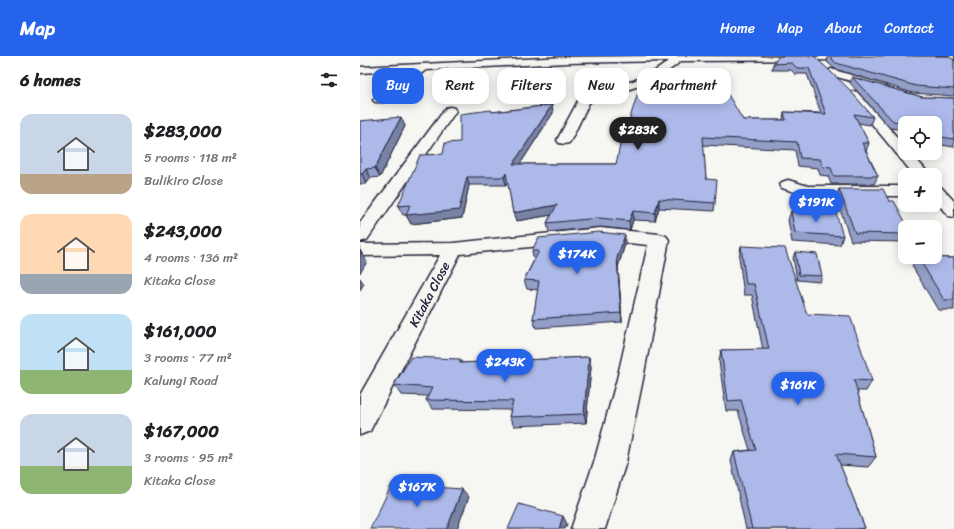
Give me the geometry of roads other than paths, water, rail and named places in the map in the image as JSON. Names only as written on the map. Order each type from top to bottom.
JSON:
[{"type":"street","points":[[791,56],[809,57],[831,72],[852,93],[916,168]]},
{"type":"street","points":[[360,70],[567,60],[868,57]]},
{"type":"street","points":[[913,57],[954,57]]},
{"type":"street","points":[[564,140],[584,101],[590,96],[649,80],[679,58]]},
{"type":"street","points":[[831,72],[894,92]]},
{"type":"street","points":[[360,236],[450,111]]},
{"type":"street","points":[[788,186],[807,191],[898,191]]},
{"type":"street","points":[[942,192],[954,196]]},
{"type":"street","points":[[942,198],[954,212]]},
{"type":"street","points":[[453,248],[600,234],[658,240],[630,379],[610,462],[588,529]]},
{"type":"street","name":"Kitaka Close","points":[[360,250],[453,248],[360,422]]}]
